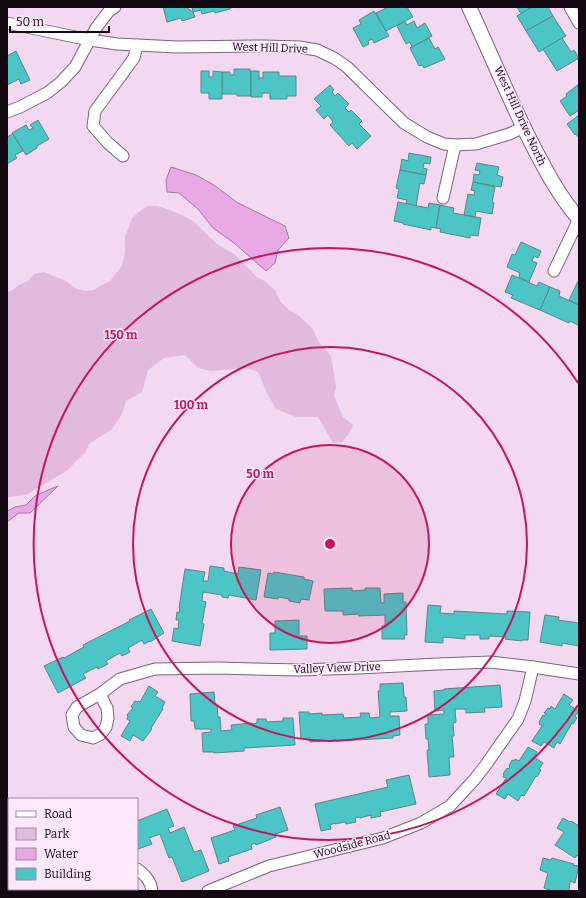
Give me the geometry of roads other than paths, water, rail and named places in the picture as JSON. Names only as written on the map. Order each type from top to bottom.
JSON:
[{"type":"street","points":[[7,112],[47,94],[61,82],[75,67],[100,22],[109,11],[115,7]]},
{"type":"street","name":"West Hill Drive North","points":[[469,7],[549,178],[579,219]]},
{"type":"street","points":[[570,7],[579,23]]},
{"type":"street","name":"West Hill Drive","points":[[7,23],[117,44],[177,47],[299,47],[317,50],[334,58],[347,67],[404,123],[427,137],[444,144],[455,146],[476,144],[509,134],[524,127]]},
{"type":"street","points":[[123,156],[108,143],[93,126],[95,111],[134,58],[137,45]]},
{"type":"street","points":[[443,198],[455,146]]},
{"type":"street","points":[[554,271],[579,219]]},
{"type":"street","name":"Valley View Drive","points":[[100,694],[120,679],[155,669],[217,668],[299,670],[491,662],[579,674]]},
{"type":"street","name":"Woodside Road","points":[[208,891],[269,866],[383,838],[421,823],[450,806],[485,766],[518,719],[525,701],[533,667]]},
{"type":"street","points":[[138,870],[146,876],[152,887],[152,891]]},
{"type":"water","points":[[171,167],[196,175],[214,185],[238,203],[285,226],[289,238],[278,250],[275,263],[266,271],[234,243],[213,228],[198,209],[179,193],[167,192],[166,180]]},
{"type":"water","points":[[58,486],[30,513],[19,513],[7,522],[7,511],[15,507],[26,505],[35,496]]}]
